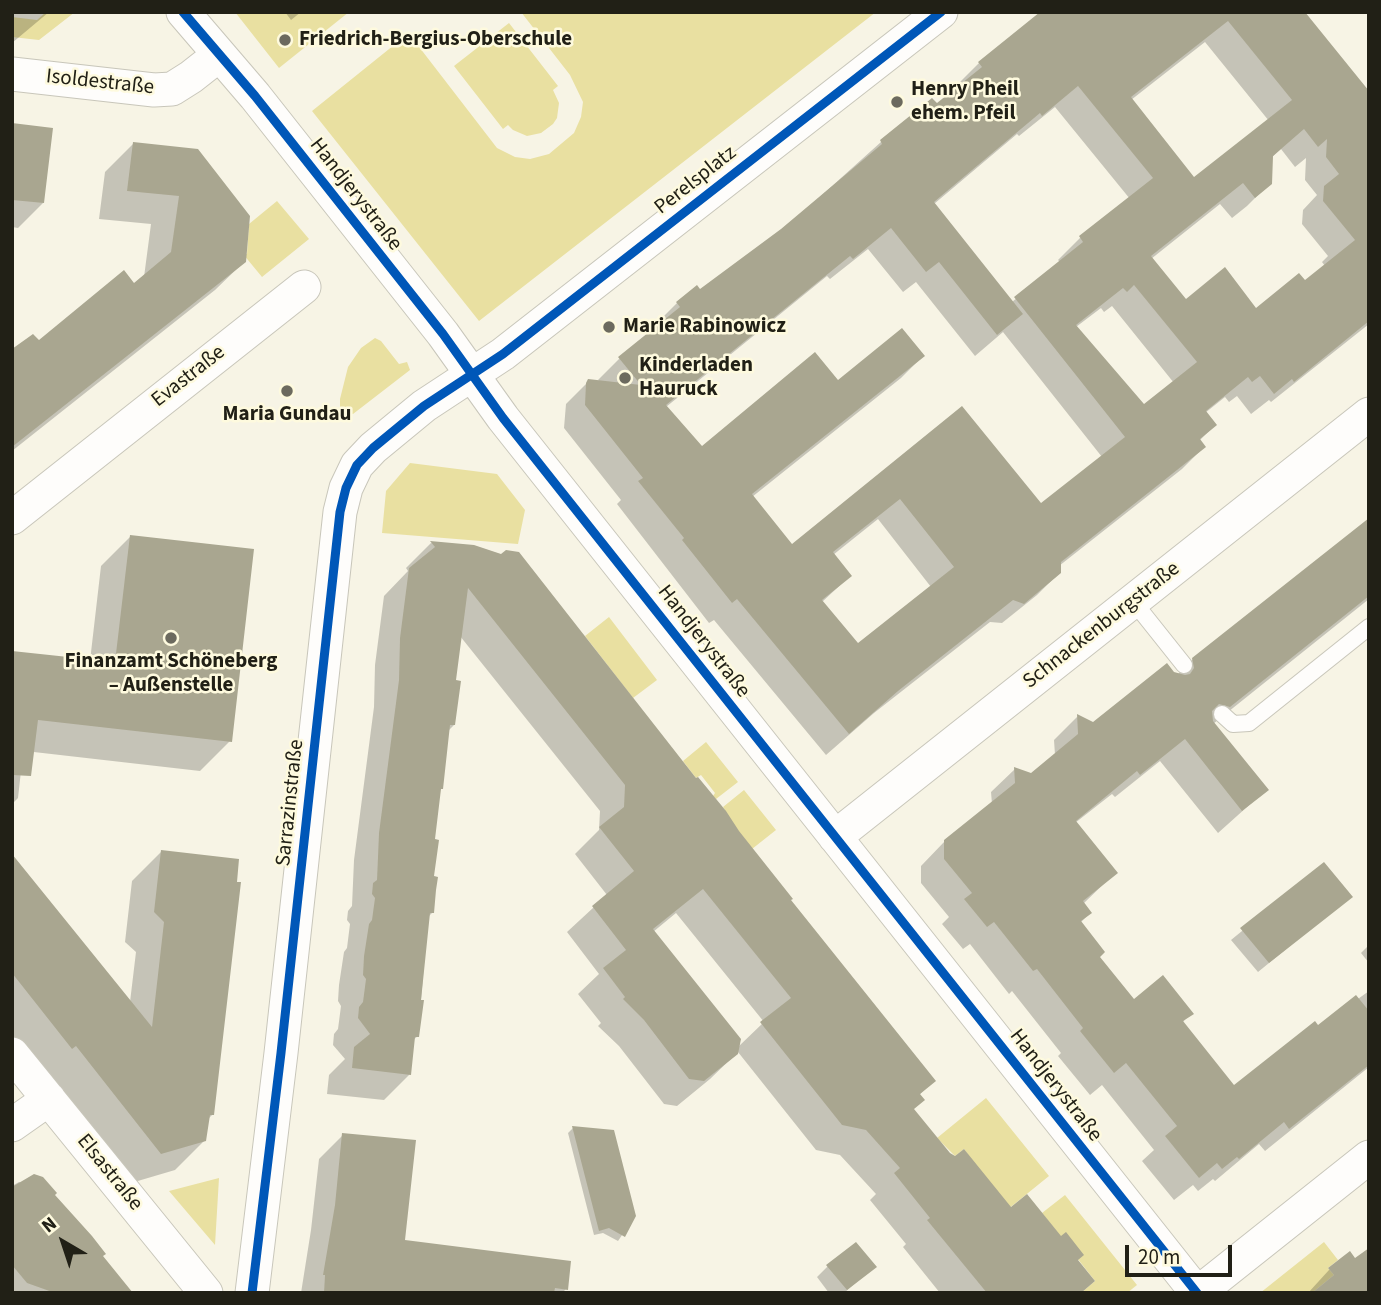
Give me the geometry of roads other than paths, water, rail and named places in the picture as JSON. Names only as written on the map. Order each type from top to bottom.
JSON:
[{"type":"street","name":"Handjerystraße","points":[[183,12],[406,288],[503,418],[1197,1293]]},
{"type":"street","name":"Perelsplatz","points":[[471,374],[503,354],[941,12]]},
{"type":"street","name":"Isoldestraße","points":[[12,74],[154,90],[172,89],[219,55]]},
{"type":"street","name":"Evastraße","points":[[12,518],[304,286]]},
{"type":"street","name":"Sarrazinstraße","points":[[252,1293],[340,512],[346,488],[357,465],[373,448],[424,406],[471,374]]},
{"type":"street","name":"Schnackenburgstraße","points":[[835,836],[1369,414]]},
{"type":"street","name":"Elsastraße","points":[[12,1054],[206,1293]]},
{"type":"street","points":[[12,1125],[48,1099]]},
{"type":"street","points":[[1197,1293],[1369,1157]]},
{"type":"lane","points":[[1133,601],[1184,665]]},
{"type":"lane","points":[[1222,714],[1233,724],[1249,723],[1369,627]]},
{"type":"place","name":"Friedrich-Bergius-Oberschule","points":[[285,40]]},
{"type":"place","name":"Henry Pheil ehem. Pfeil","points":[[897,102]]},
{"type":"place","name":"Marie Rabinowicz","points":[[609,327]]},
{"type":"place","name":"Kinderladen Hauruck","points":[[625,378]]},
{"type":"place","name":"Maria Gundau","points":[[287,391]]},
{"type":"place","name":"Finanzamt Schöneberg – Außenstelle","points":[[171,638]]}]
